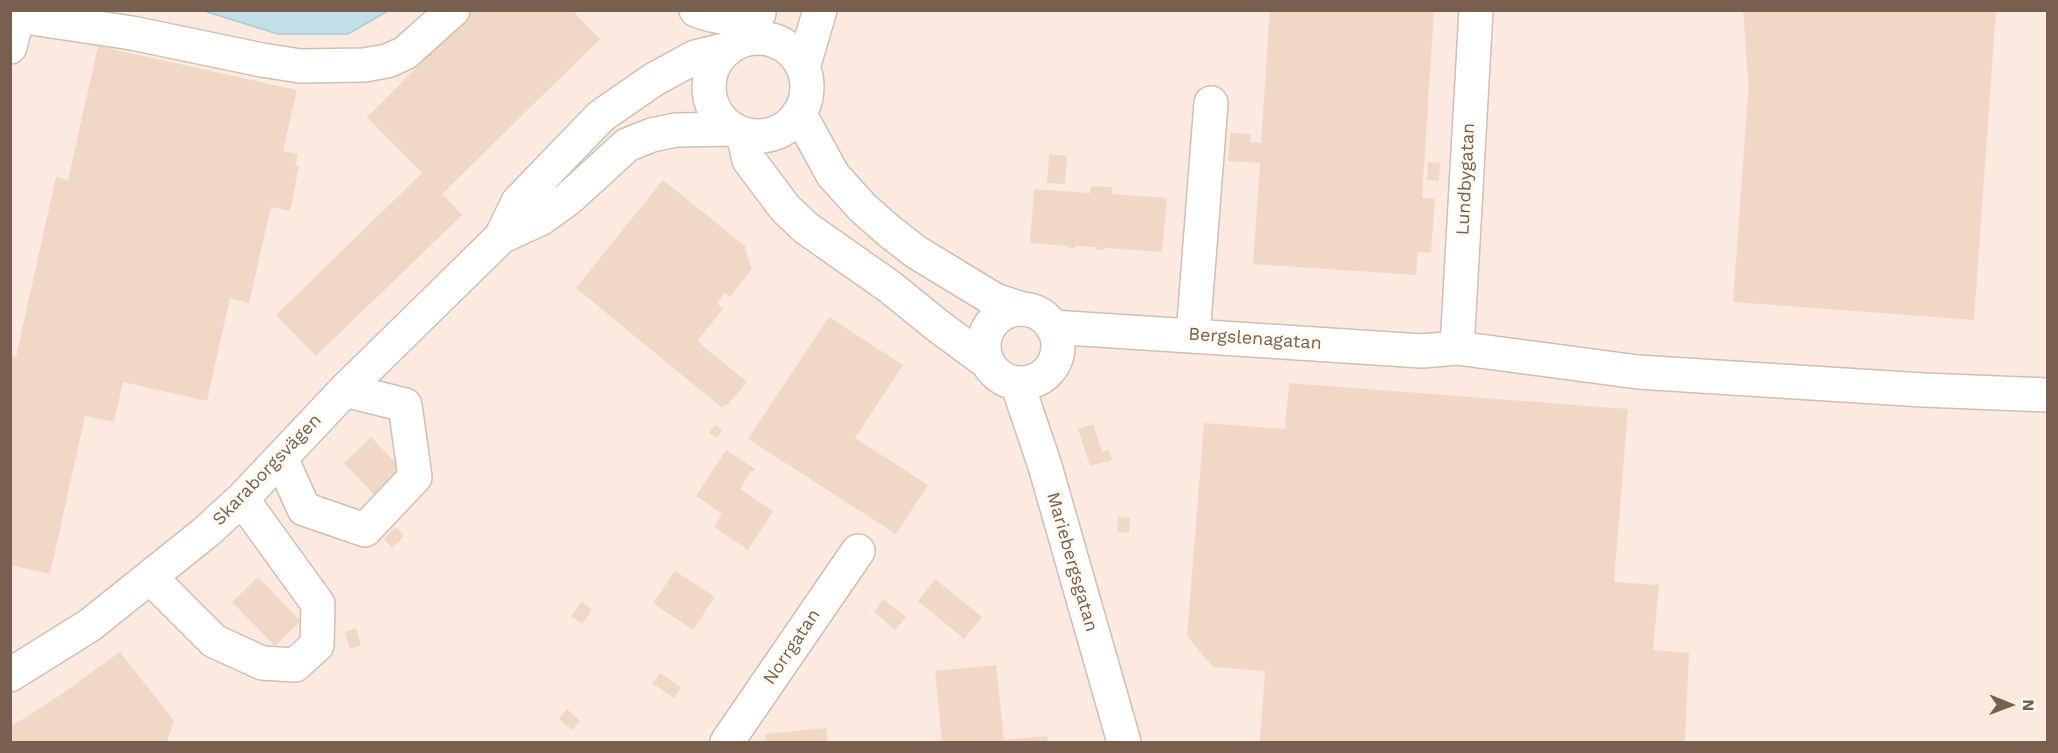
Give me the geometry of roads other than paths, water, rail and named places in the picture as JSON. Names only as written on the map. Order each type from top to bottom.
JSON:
[{"type":"street","points":[[16,25],[132,33],[300,66],[364,65],[387,61],[405,53],[453,10]]},
{"type":"street","points":[[696,10],[712,16],[730,18],[780,43],[790,49],[803,68],[806,77],[806,96],[799,113],[784,128],[764,136],[738,131],[718,115],[710,95],[709,85],[714,65],[748,28]]},
{"type":"street","points":[[803,68],[820,10]]},
{"type":"street","name":"Lundbygatan","points":[[1457,348],[1476,10]]},
{"type":"street","name":"Skaraborgsvägen","points":[[10,675],[90,625],[151,578],[242,499],[345,390],[501,237],[518,202],[601,116],[653,80],[748,28]]},
{"type":"street","points":[[1193,335],[1211,103]]},
{"type":"street","points":[[738,131],[749,160],[785,208],[806,228],[890,287],[987,362],[994,372],[1005,380],[1017,383],[1031,382],[1043,376],[1052,366],[1057,353],[1057,339],[1052,327],[1044,318],[1034,312],[995,300],[916,252],[880,224],[862,208],[833,175],[799,113]]},
{"type":"street","name":"Skaraborgsvägen","points":[[501,237],[540,219],[627,145],[652,135],[676,130],[738,131]]},
{"type":"street","points":[[987,362],[984,337],[990,325],[1004,313],[1022,309]]},
{"type":"street","name":"Bergslenagatan","points":[[1052,327],[1422,351],[1457,348],[1638,372],[1923,390],[2048,395]]},
{"type":"street","name":"Mariebergsgatan","points":[[1017,383],[1045,466],[1124,742]]},
{"type":"street","points":[[280,458],[304,509],[364,530],[401,492],[415,477],[405,405],[345,390]]},
{"type":"street","points":[[151,578],[214,641],[262,663],[295,665],[317,645],[318,604],[242,499]]},
{"type":"street","name":"Norrgatan","points":[[727,742],[858,551]]},
{"type":"water","points":[[204,11],[388,11],[348,34],[278,34]]}]
